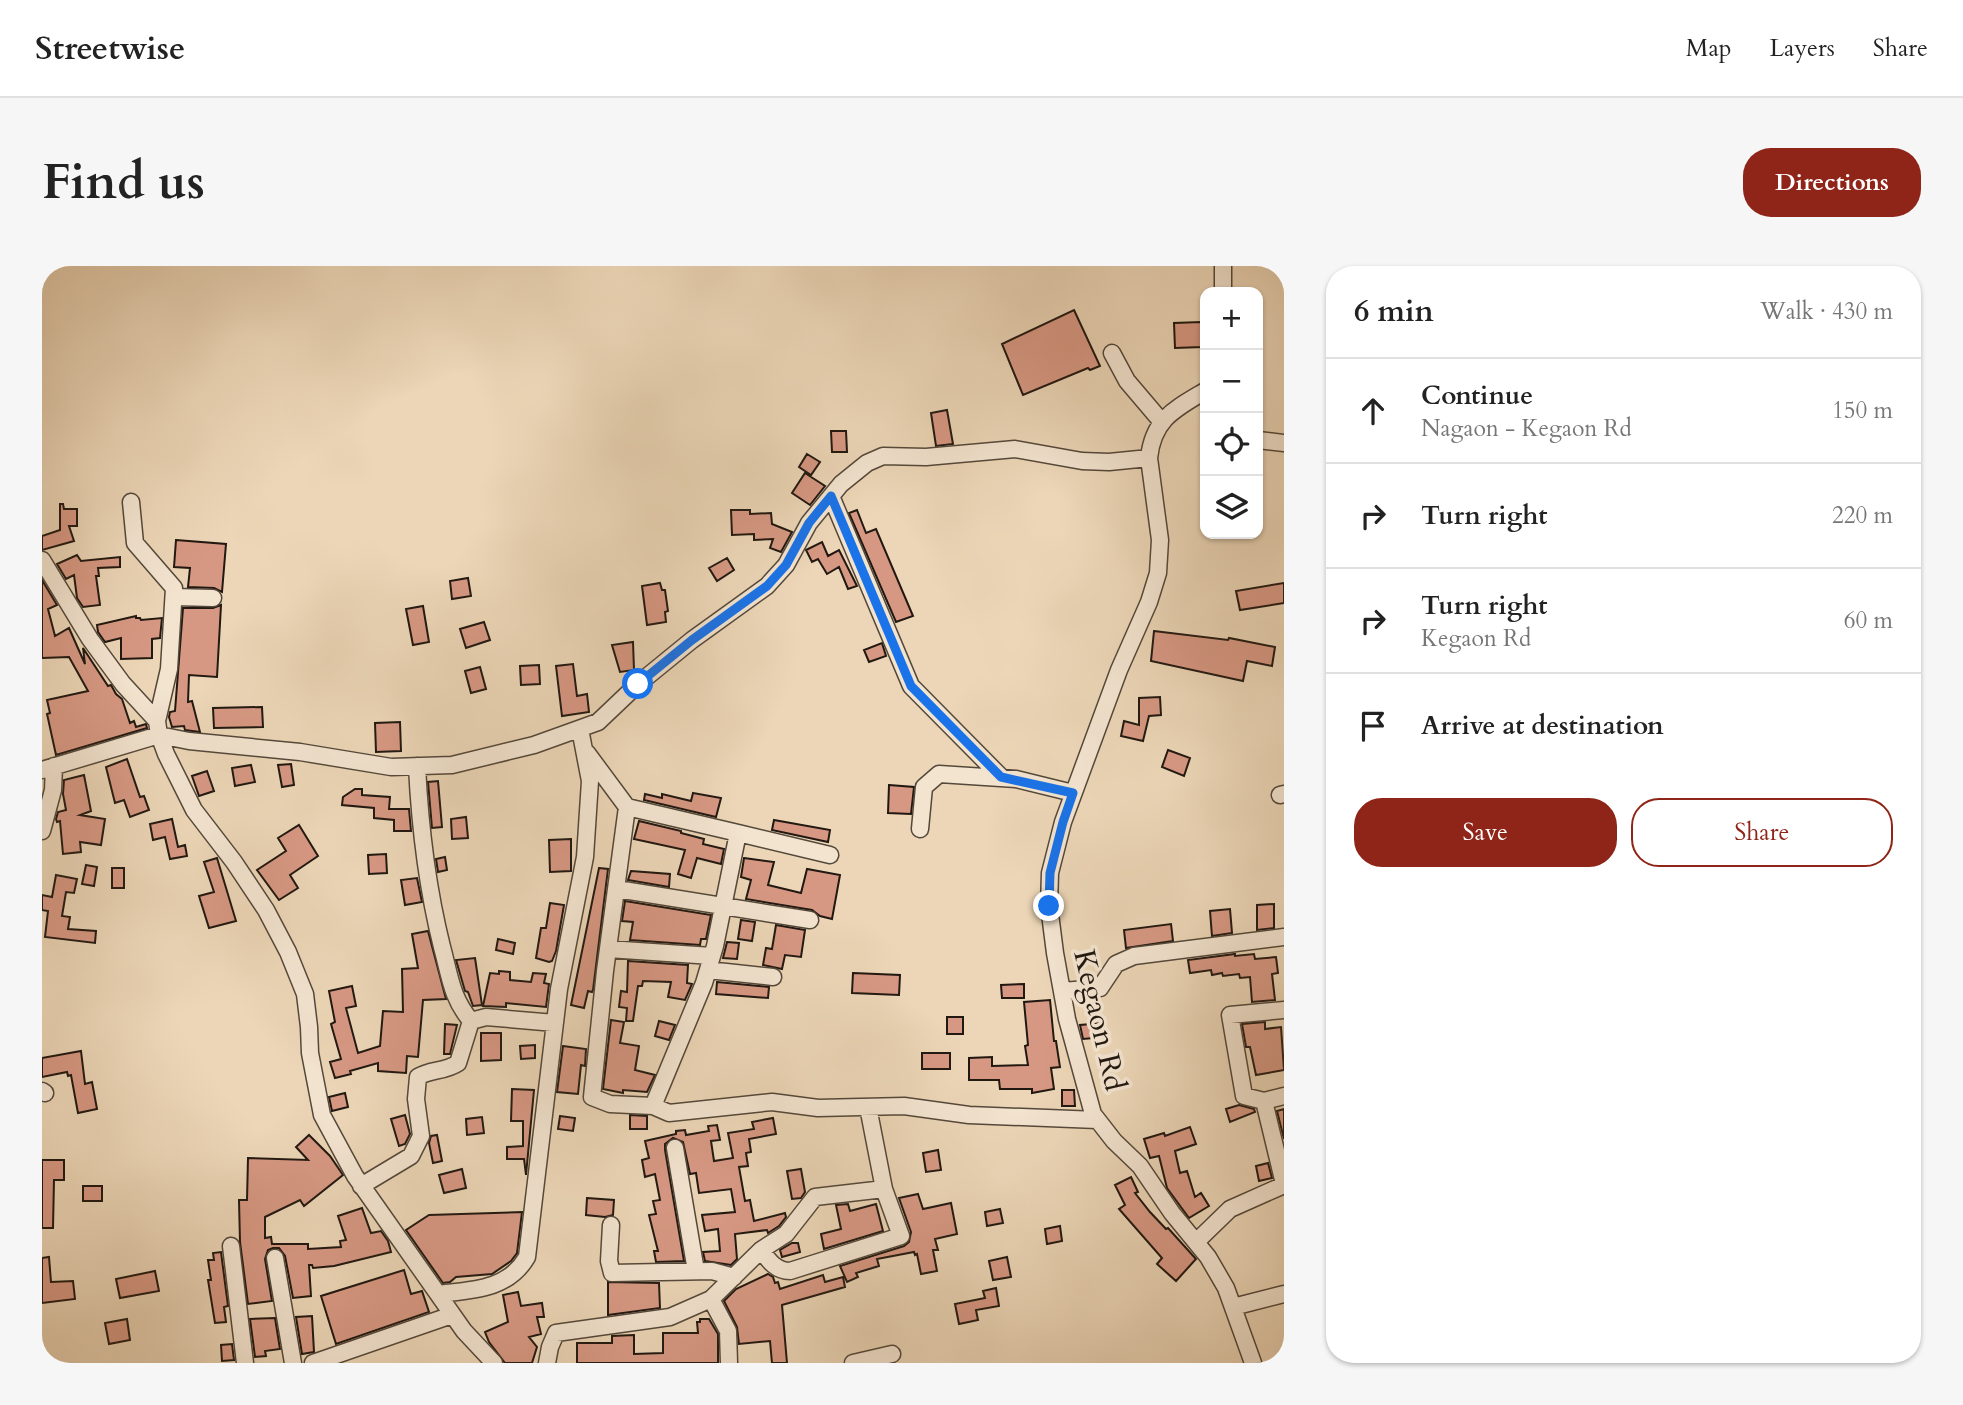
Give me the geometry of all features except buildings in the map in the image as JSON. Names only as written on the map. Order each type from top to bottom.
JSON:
[{"type":"street","points":[[1223,266],[1223,287]]},
{"type":"street","points":[[1112,353],[1127,381],[1161,421],[1176,406],[1200,394]]},
{"type":"street","name":"Kegaon Rd","points":[[1161,421],[1150,445],[1149,458],[1160,540],[1158,573],[1063,822],[1050,873],[1049,906],[1062,991],[1093,1114],[1114,1142],[1140,1166],[1172,1213],[1208,1257],[1226,1288],[1253,1363]]},
{"type":"street","points":[[1263,441],[1284,443]]},
{"type":"street","points":[[42,831],[53,790],[48,768],[158,728],[189,741],[300,752],[391,768],[469,762],[534,745],[598,722],[638,684],[692,640],[767,586],[786,565],[809,523],[841,484],[867,463],[883,456],[926,457],[1015,449],[1082,461],[1109,462],[1149,458]]},
{"type":"street","points":[[831,496],[911,686],[1001,777]]},
{"type":"street","points":[[131,502],[135,544],[174,588],[169,669],[158,728]]},
{"type":"street","points":[[42,560],[90,639],[158,728],[166,754],[194,810],[266,910],[288,952],[305,994],[310,1054],[322,1115],[361,1185],[452,1315],[494,1363]]},
{"type":"street","points":[[174,597],[213,598]]},
{"type":"street","points":[[438,1294],[495,1285],[520,1269],[527,1257],[559,989],[584,857],[590,790],[580,729]]},
{"type":"street","points":[[585,749],[627,807],[830,855]]},
{"type":"street","points":[[417,766],[419,819],[436,920],[458,1006],[471,1021]]},
{"type":"street","points":[[920,829],[924,787],[939,774],[1001,777],[1073,793]]},
{"type":"street","points":[[627,807],[592,1097],[610,1104],[653,1106],[669,1113],[772,1102],[818,1108],[904,1106],[968,1115],[1097,1119]]},
{"type":"street","points":[[653,1106],[683,1030],[696,1005],[710,963],[738,832]]},
{"type":"street","points":[[617,890],[810,920]]},
{"type":"street","points":[[1062,991],[1100,988],[1116,964],[1134,956],[1284,937]]},
{"type":"street","points":[[608,949],[710,963],[773,977]]},
{"type":"street","points":[[1284,1010],[1230,1015],[1244,1096],[1264,1101],[1284,1096]]},
{"type":"street","points":[[471,1021],[486,1017],[555,1023]]},
{"type":"street","points":[[361,1185],[411,1156],[421,1136],[416,1099],[418,1077],[458,1063],[471,1021]]},
{"type":"street","points":[[1196,1242],[1230,1209],[1284,1184],[1264,1101]]},
{"type":"street","points":[[761,1250],[772,1264],[782,1271],[790,1271],[901,1236],[884,1189],[868,1107]]},
{"type":"street","points":[[675,1148],[696,1271]]},
{"type":"street","points":[[547,1363],[556,1333],[670,1317],[711,1299],[761,1250],[786,1234],[815,1197],[884,1189]]},
{"type":"street","points":[[611,1225],[609,1261],[612,1273],[712,1271],[734,1277]]},
{"type":"street","points":[[231,1246],[246,1363]]},
{"type":"street","points":[[275,1258],[293,1363]]},
{"type":"street","points":[[1233,1307],[1284,1294]]},
{"type":"street","points":[[711,1299],[727,1331],[729,1363]]},
{"type":"street","points":[[313,1363],[452,1315]]},
{"type":"street","points":[[853,1363],[892,1354]]},
{"type":"route","points":[[638,684],[692,640],[767,586],[786,565],[809,523],[831,496],[911,686],[1001,777],[1073,793],[1050,873],[1049,906]]}]
